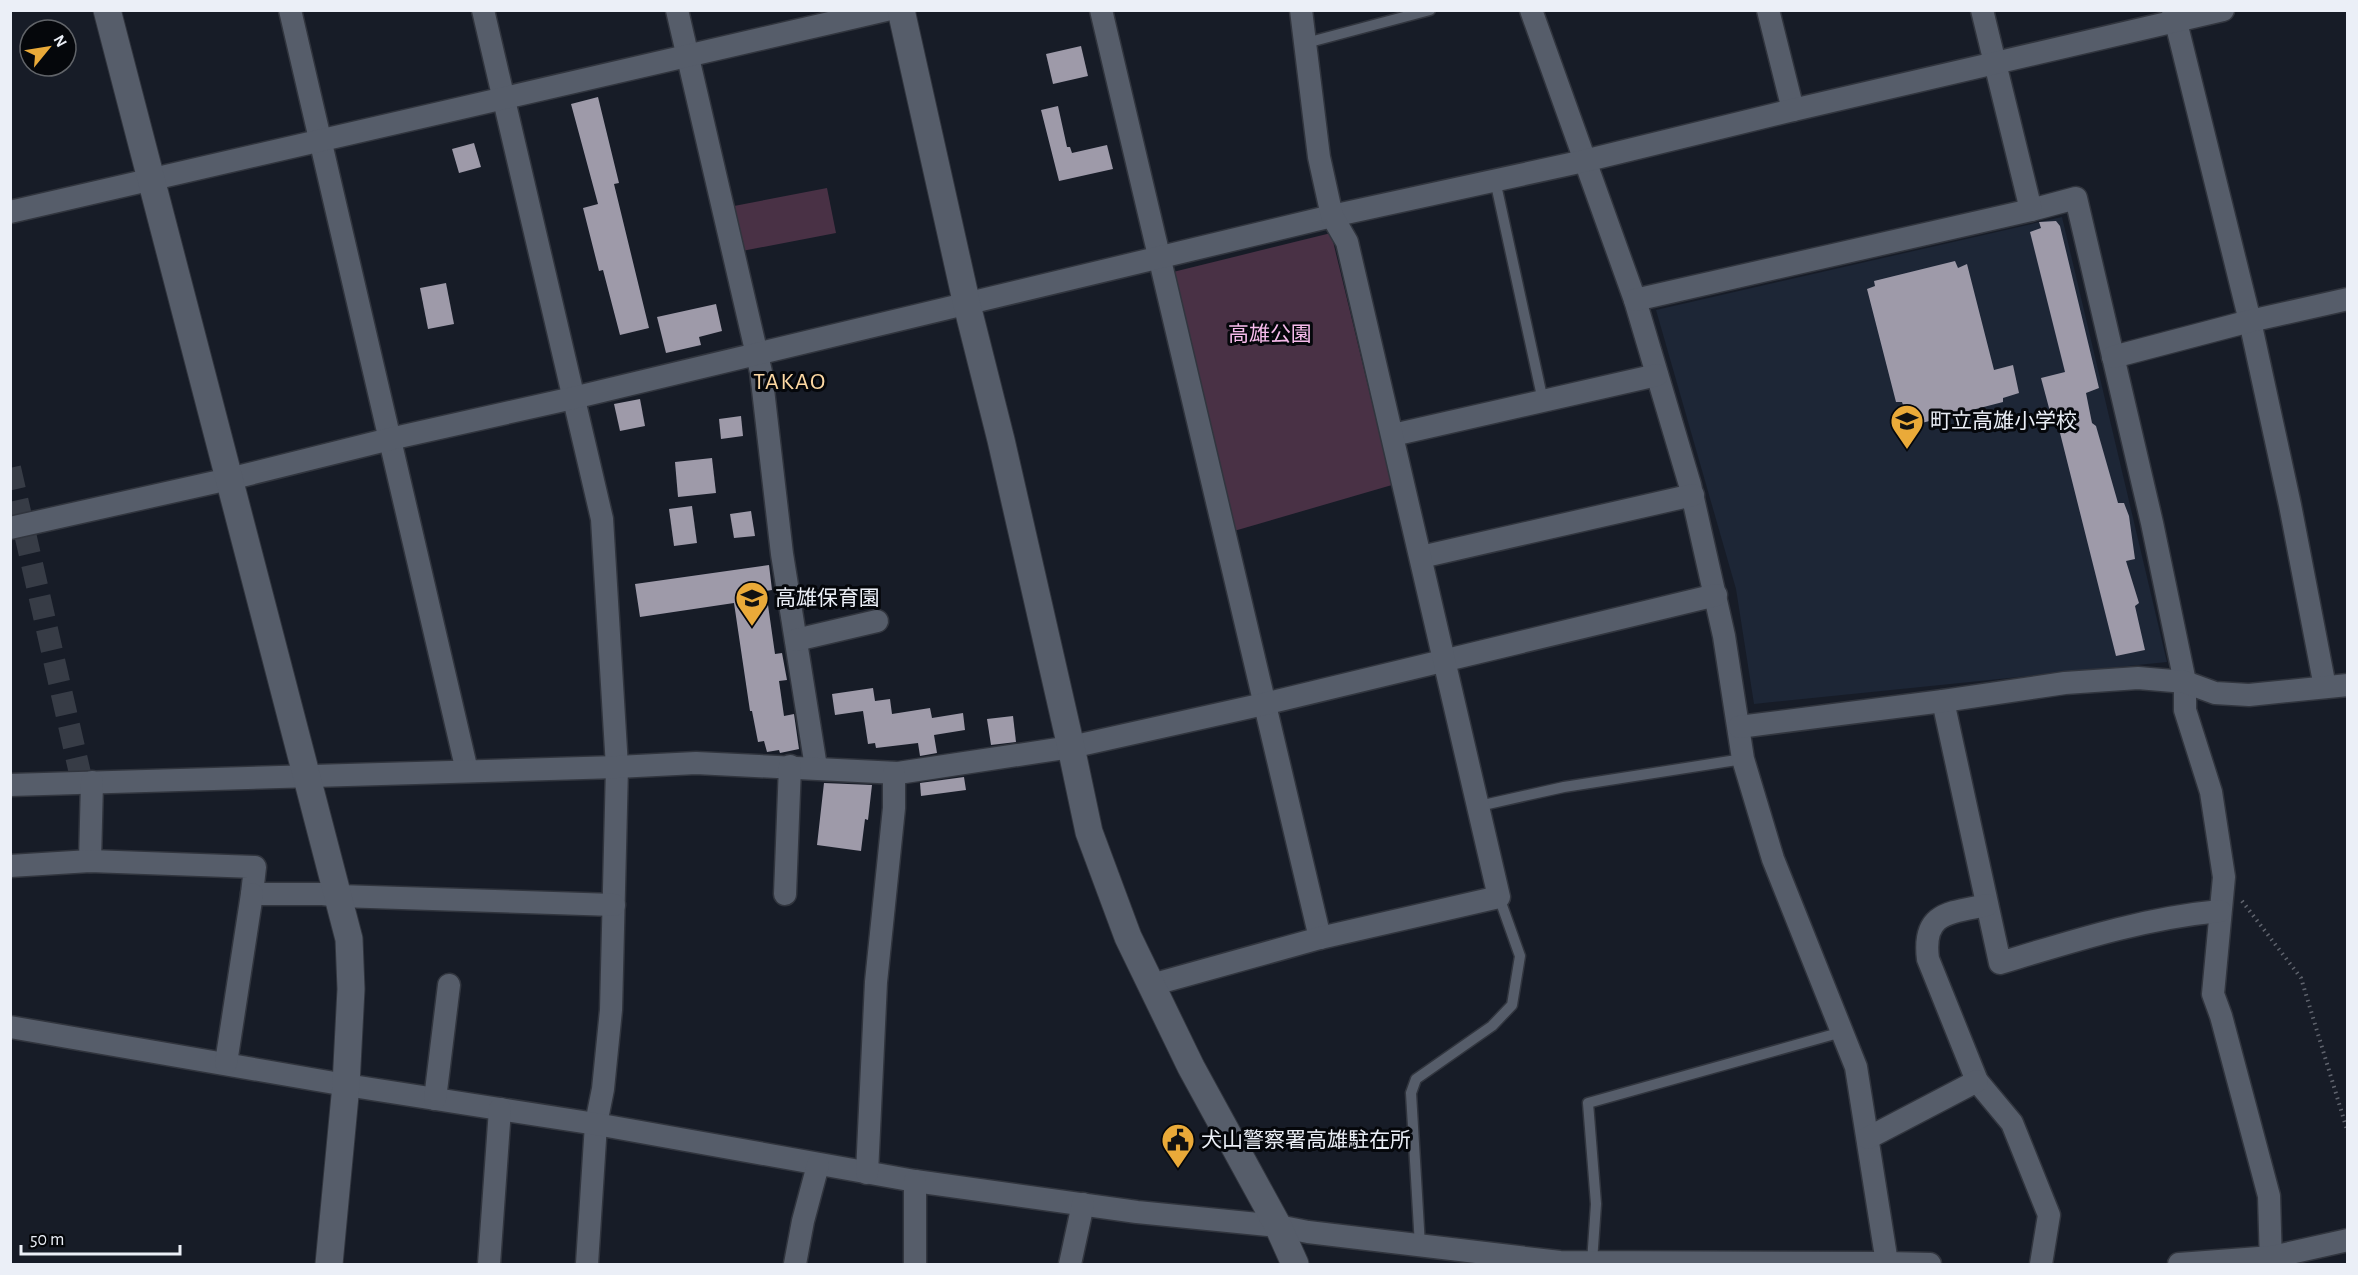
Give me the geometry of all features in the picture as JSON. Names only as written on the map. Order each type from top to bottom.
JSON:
[{"type":"street","points":[[107,10],[349,939],[351,962],[346,1085],[329,1264]]},
{"type":"street","points":[[290,10],[467,771]]},
{"type":"street","points":[[483,10],[602,519],[617,767],[611,1010],[603,1089],[596,1124],[587,1264]]},
{"type":"street","points":[[677,10],[757,353],[782,554],[816,767]]},
{"type":"street","points":[[10,212],[885,10]]},
{"type":"street","points":[[901,10],[1089,832],[1128,937],[1191,1067],[1278,1226],[1294,1264]]},
{"type":"street","points":[[1101,10],[1320,938]]},
{"type":"street","points":[[1151,985],[1320,938],[1499,897],[1347,242],[1332,216],[1319,158],[1301,10]]},
{"type":"street","points":[[1531,10],[1635,300],[1693,495],[1716,595],[1743,759],[1773,859],[1856,1067],[1887,1263]]},
{"type":"street","points":[[1768,10],[1793,110]]},
{"type":"street","points":[[1982,10],[2031,210]]},
{"type":"street","points":[[10,528],[573,398],[1332,216],[1584,161],[1994,64],[2175,17],[2223,10]]},
{"type":"street","points":[[2175,17],[2250,321],[2290,505],[2325,687]]},
{"type":"street","points":[[1635,300],[2076,198],[2152,523],[2185,682],[2185,710],[2211,792],[2224,877],[2213,994],[2221,1016],[2269,1196],[2272,1261]]},
{"type":"street","points":[[2113,357],[2250,321],[2348,299]]},
{"type":"street","points":[[1393,435],[1657,375]]},
{"type":"street","points":[[1421,557],[1693,495]]},
{"type":"street","points":[[10,784],[696,763],[816,767],[894,773],[1071,747],[1264,705],[1716,595]]},
{"type":"street","points":[[796,640],[877,621]]},
{"type":"street","points":[[1739,727],[1943,702],[2075,682],[2138,678],[2185,682],[2215,693],[2249,695],[2348,686]]},
{"type":"street","points":[[1943,702],[2000,963],[2115,929],[2179,916],[2220,911]]},
{"type":"street","points":[[785,894],[790,766]]},
{"type":"street","points":[[867,1173],[876,982],[894,808],[894,773]]},
{"type":"street","points":[[90,861],[92,782]]},
{"type":"street","points":[[10,866],[90,861],[255,867],[226,1063]]},
{"type":"street","points":[[252,894],[323,894],[614,905]]},
{"type":"street","points":[[1987,905],[1946,914],[1931,925],[1926,941],[1928,959],[1977,1081],[2012,1123],[2049,1215],[2041,1264]]},
{"type":"street","points":[[435,1099],[449,985]]},
{"type":"street","points":[[10,1027],[346,1085],[596,1124],[915,1181],[1420,1246],[1560,1262],[1930,1264]]},
{"type":"street","points":[[1868,1138],[1977,1081]]},
{"type":"street","points":[[489,1264],[500,1109]]},
{"type":"street","points":[[795,1264],[803,1221],[818,1165]]},
{"type":"street","points":[[915,1181],[915,1264]]},
{"type":"street","points":[[1070,1264],[1083,1204]]},
{"type":"street","points":[[2179,1264],[2272,1261],[2348,1240]]},
{"type":"lane","points":[[1306,43],[1430,10]]},
{"type":"lane","points":[[1495,180],[1543,401]]},
{"type":"lane","points":[[1479,806],[1564,787],[1743,759]]},
{"type":"lane","points":[[1420,1246],[1411,1093],[1416,1079],[1492,1026],[1512,1005],[1520,956],[1499,897]]},
{"type":"lane","points":[[1592,1262],[1596,1204],[1588,1103],[1842,1032]]},
{"type":"path","points":[[2224,877],[2301,978],[2348,1133]]},
{"type":"shaded area","name":"町立高雄小学校","points":[[2062,217],[2167,662],[1754,704],[1736,589],[1656,310]]},
{"type":"green space","points":[[827,188],[836,233],[742,251],[734,206]]},
{"type":"green space","name":"高雄公園","points":[[1331,233],[1392,485],[1234,531],[1169,273]]},
{"type":"building","points":[[1081,46],[1088,76],[1053,84],[1046,54]]},
{"type":"building","points":[[598,97],[619,183],[614,184],[649,328],[620,335],[603,270],[599,271],[583,208],[598,204],[571,104]]},
{"type":"building","points":[[1058,106],[1067,147],[1070,147],[1072,153],[1107,145],[1113,169],[1059,181],[1041,110]]},
{"type":"building","points":[[474,143],[481,167],[459,173],[452,149]]},
{"type":"building","points":[[2056,221],[2060,226],[2099,388],[2086,393],[2092,423],[2096,426],[2118,503],[2124,503],[2129,516],[2135,559],[2126,561],[2139,603],[2135,606],[2145,650],[2116,656],[2057,421],[2053,423],[2041,378],[2065,372],[2030,232],[2041,228],[2039,222]]},
{"type":"building","points":[[1955,261],[1958,268],[1967,264],[1994,370],[2013,365],[2019,393],[2003,398],[2003,402],[1910,426],[1902,402],[1896,402],[1867,289],[1875,286],[1874,281]]},
{"type":"building","points":[[446,283],[454,324],[428,329],[420,288]]},
{"type":"building","points":[[716,304],[722,331],[699,337],[701,345],[666,353],[657,317]]},
{"type":"building","points":[[640,399],[645,426],[620,431],[614,404]]},
{"type":"building","points":[[741,416],[743,436],[721,439],[719,419]]},
{"type":"building","points":[[712,458],[716,493],[678,497],[675,462]]},
{"type":"building","points":[[692,506],[697,543],[674,546],[669,509]]},
{"type":"building","points":[[751,511],[755,536],[734,538],[730,514]]},
{"type":"building","points":[[769,565],[772,590],[766,591],[775,654],[782,653],[787,680],[779,681],[784,716],[794,714],[799,749],[780,753],[779,750],[767,752],[764,741],[758,742],[752,711],[750,711],[734,603],[640,617],[635,584]]},
{"type":"building","points":[[873,688],[875,701],[890,699],[892,714],[930,708],[932,718],[963,713],[965,730],[934,735],[937,753],[920,756],[918,743],[876,748],[875,743],[868,744],[863,711],[835,715],[832,694]]},
{"type":"building","points":[[1013,716],[1016,742],[991,745],[987,719]]},
{"type":"building","points":[[964,777],[966,790],[921,796],[920,783]]},
{"type":"building","points":[[824,783],[872,785],[868,820],[865,819],[861,851],[817,845]]},
{"type":"tunnel","points":[[10,468],[82,782]]},
{"type":"place","name":"町立高雄小学校","points":[[1907,450]]},
{"type":"place","name":"高雄保育園","points":[[752,627]]},
{"type":"place","name":"犬山警察署高雄駐在所","points":[[1178,1169]]},
{"type":"district","name":"TAKAO","points":[[790,381]]}]
